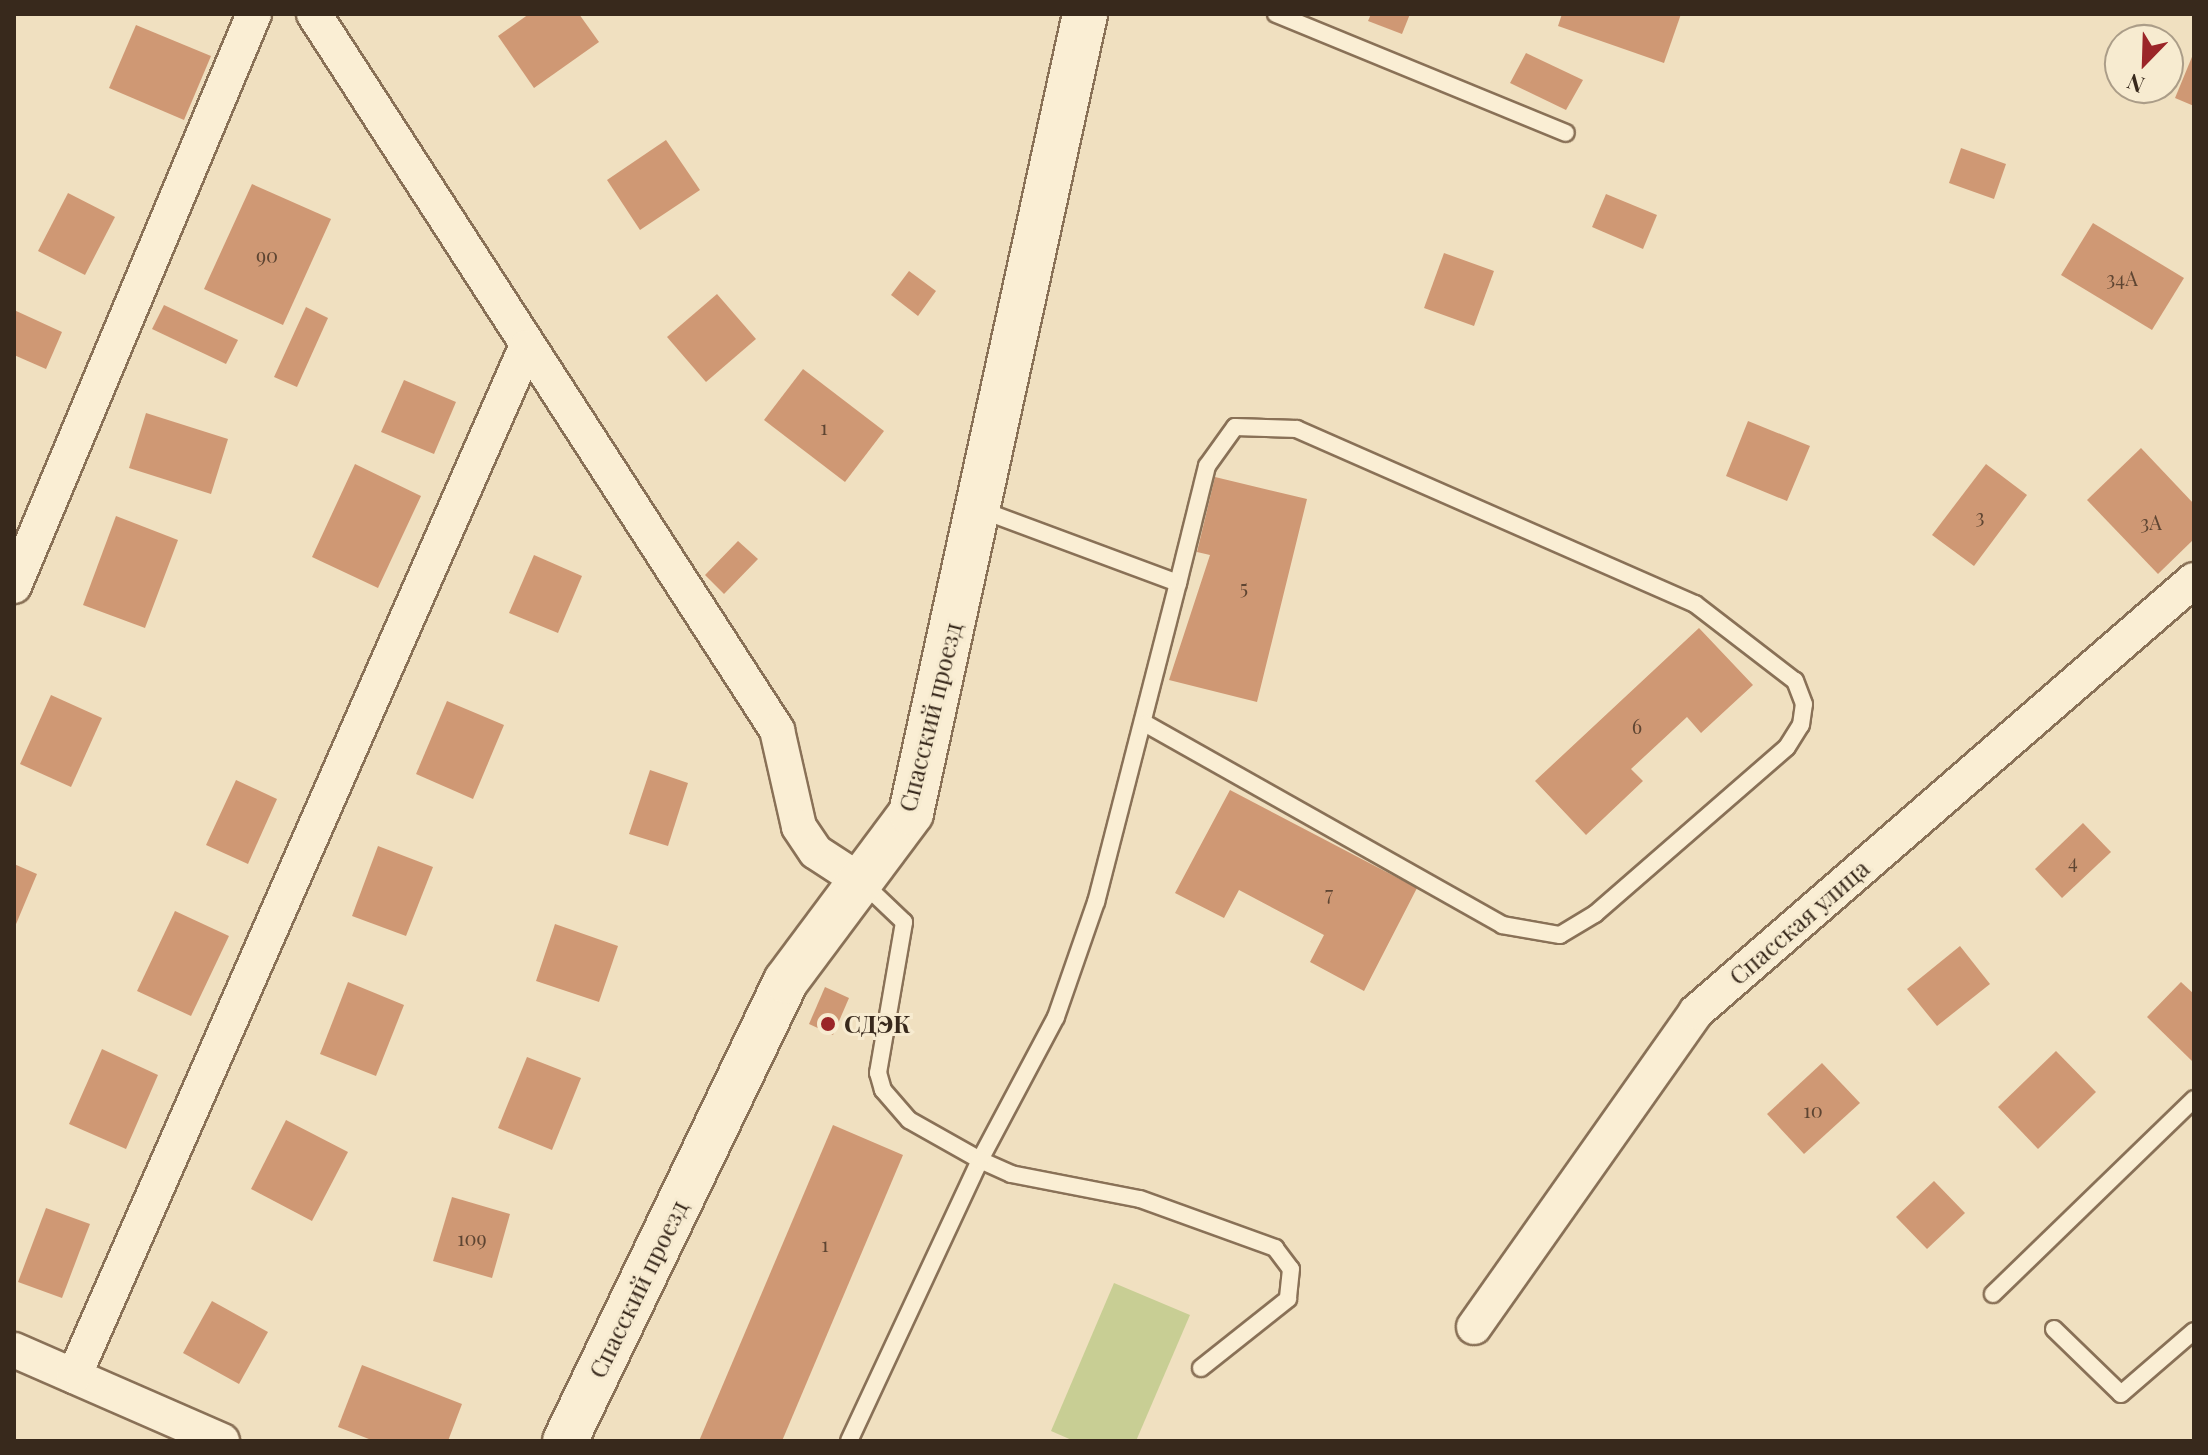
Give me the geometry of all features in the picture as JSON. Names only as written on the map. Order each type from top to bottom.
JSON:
[{"type":"street","points":[[14,586],[254,14]]},
{"type":"street","points":[[314,14],[526,348],[777,730],[799,827],[816,852],[862,882]]},
{"type":"street","name":"Спасский проезд","points":[[565,1441],[786,981],[911,813],[1085,14]]},
{"type":"street","points":[[74,1376],[526,348]]},
{"type":"street","name":"Спасская улица","points":[[1474,1327],[1696,1012],[2194,580]]},
{"type":"street","points":[[14,1350],[222,1441]]},
{"type":"lane","points":[[1276,14],[1566,133]]},
{"type":"lane","points":[[849,1441],[980,1160],[1056,1017],[1146,724],[1207,466],[1235,427],[1297,429],[1695,604],[1795,681],[1804,704],[1801,725],[1787,747],[1595,914],[1560,935],[1502,925],[1146,724]]},
{"type":"lane","points":[[979,509],[1178,583]]},
{"type":"lane","points":[[862,882],[904,922],[878,1073],[883,1090],[909,1120],[1011,1174],[1140,1199],[1275,1248],[1291,1269],[1288,1299],[1201,1368]]},
{"type":"lane","points":[[1993,1294],[2194,1099]]},
{"type":"lane","points":[[2054,1329],[2121,1394],[2194,1331]]},
{"type":"green space","points":[[1114,1283],[1190,1315],[1136,1441],[1074,1441],[1051,1431]]},
{"type":"building","points":[[529,14],[579,14],[599,42],[534,88],[498,36]]},
{"type":"building","points":[[1371,14],[1410,14],[1402,34],[1368,21]]},
{"type":"building","points":[[1562,14],[1681,14],[1664,63],[1558,26]]},
{"type":"building","points":[[136,25],[211,56],[184,120],[109,88]]},
{"type":"building","points":[[2194,52],[2194,106],[2184,102],[2184,76]]},
{"type":"building","points":[[1526,53],[1583,80],[1566,110],[1510,83]]},
{"type":"building","points":[[666,140],[700,190],[640,230],[607,180]]},
{"type":"building","points":[[1961,148],[2006,164],[1994,199],[1949,183]]},
{"type":"building","points":[[252,184],[331,219],[283,325],[204,289]]},
{"type":"building","points":[[68,193],[115,217],[85,275],[38,251]]},
{"type":"building","points":[[1606,194],[1657,215],[1643,249],[1592,227]]},
{"type":"building","points":[[2093,223],[2184,278],[2152,330],[2061,275]]},
{"type":"building","points":[[1444,253],[1494,271],[1474,326],[1424,308]]},
{"type":"building","points":[[909,271],[936,291],[918,316],[891,295]]},
{"type":"building","points":[[717,294],[756,339],[706,382],[667,337]]},
{"type":"building","points":[[164,305],[238,340],[226,364],[152,329]]},
{"type":"building","points":[[306,307],[328,318],[297,387],[274,377]]},
{"type":"building","points":[[14,310],[62,332],[46,369],[14,355]]},
{"type":"building","points":[[803,369],[884,431],[845,482],[764,420]]},
{"type":"building","points":[[404,380],[456,402],[434,454],[381,432]]},
{"type":"building","points":[[146,413],[228,439],[211,494],[129,468]]},
{"type":"building","points":[[1748,421],[1810,446],[1787,501],[1726,476]]},
{"type":"building","points":[[2141,448],[2194,504],[2194,539],[2158,574],[2087,500]]},
{"type":"building","points":[[355,464],[421,496],[378,588],[312,557]]},
{"type":"building","points":[[1986,464],[2027,495],[1974,566],[1932,535]]},
{"type":"building","points":[[1215,477],[1307,499],[1257,702],[1169,680],[1210,555],[1197,552]]},
{"type":"building","points":[[116,516],[178,540],[145,628],[83,605]]},
{"type":"building","points":[[738,541],[758,559],[724,594],[705,575]]},
{"type":"building","points":[[534,555],[582,576],[558,633],[509,613]]},
{"type":"building","points":[[1699,628],[1753,685],[1701,733],[1687,717],[1631,769],[1643,781],[1586,835],[1535,781]]},
{"type":"building","points":[[51,695],[102,718],[71,787],[20,764]]},
{"type":"building","points":[[447,701],[504,725],[473,799],[416,774]]},
{"type":"building","points":[[650,770],[688,783],[668,846],[629,834]]},
{"type":"building","points":[[236,780],[277,799],[248,864],[206,845]]},
{"type":"building","points":[[1230,790],[1417,888],[1364,991],[1310,962],[1324,935],[1239,890],[1224,918],[1175,893]]},
{"type":"building","points":[[2083,823],[2111,852],[2062,898],[2035,869]]},
{"type":"building","points":[[378,846],[433,867],[406,936],[352,916]]},
{"type":"building","points":[[14,864],[37,874],[14,929]]},
{"type":"building","points":[[175,911],[229,936],[191,1016],[137,991]]},
{"type":"building","points":[[555,924],[618,946],[599,1002],[536,981]]},
{"type":"building","points":[[1960,946],[1990,984],[1937,1026],[1907,989]]},
{"type":"building","points":[[348,982],[404,1005],[376,1076],[320,1054]]},
{"type":"building","points":[[2181,982],[2194,994],[2192,1061],[2147,1017]]},
{"type":"building","points":[[825,987],[849,998],[833,1035],[809,1024]]},
{"type":"building","points":[[102,1049],[158,1075],[126,1149],[69,1124]]},
{"type":"building","points":[[2056,1051],[2096,1092],[2038,1149],[1998,1107]]},
{"type":"building","points":[[527,1057],[581,1078],[552,1150],[498,1128]]},
{"type":"building","points":[[1822,1063],[1860,1103],[1804,1154],[1767,1114]]},
{"type":"building","points":[[286,1120],[348,1152],[312,1221],[251,1189]]},
{"type":"building","points":[[833,1125],[903,1155],[782,1441],[699,1441]]},
{"type":"building","points":[[1934,1181],[1965,1213],[1927,1249],[1896,1217]]},
{"type":"building","points":[[452,1197],[510,1214],[492,1278],[433,1261]]},
{"type":"building","points":[[46,1208],[90,1224],[62,1298],[18,1282]]},
{"type":"building","points":[[212,1301],[268,1332],[239,1384],[183,1353]]},
{"type":"building","points":[[362,1365],[462,1404],[448,1441],[374,1441],[338,1427]]},
{"type":"place","name":"СДЭК","points":[[828,1024]]}]
